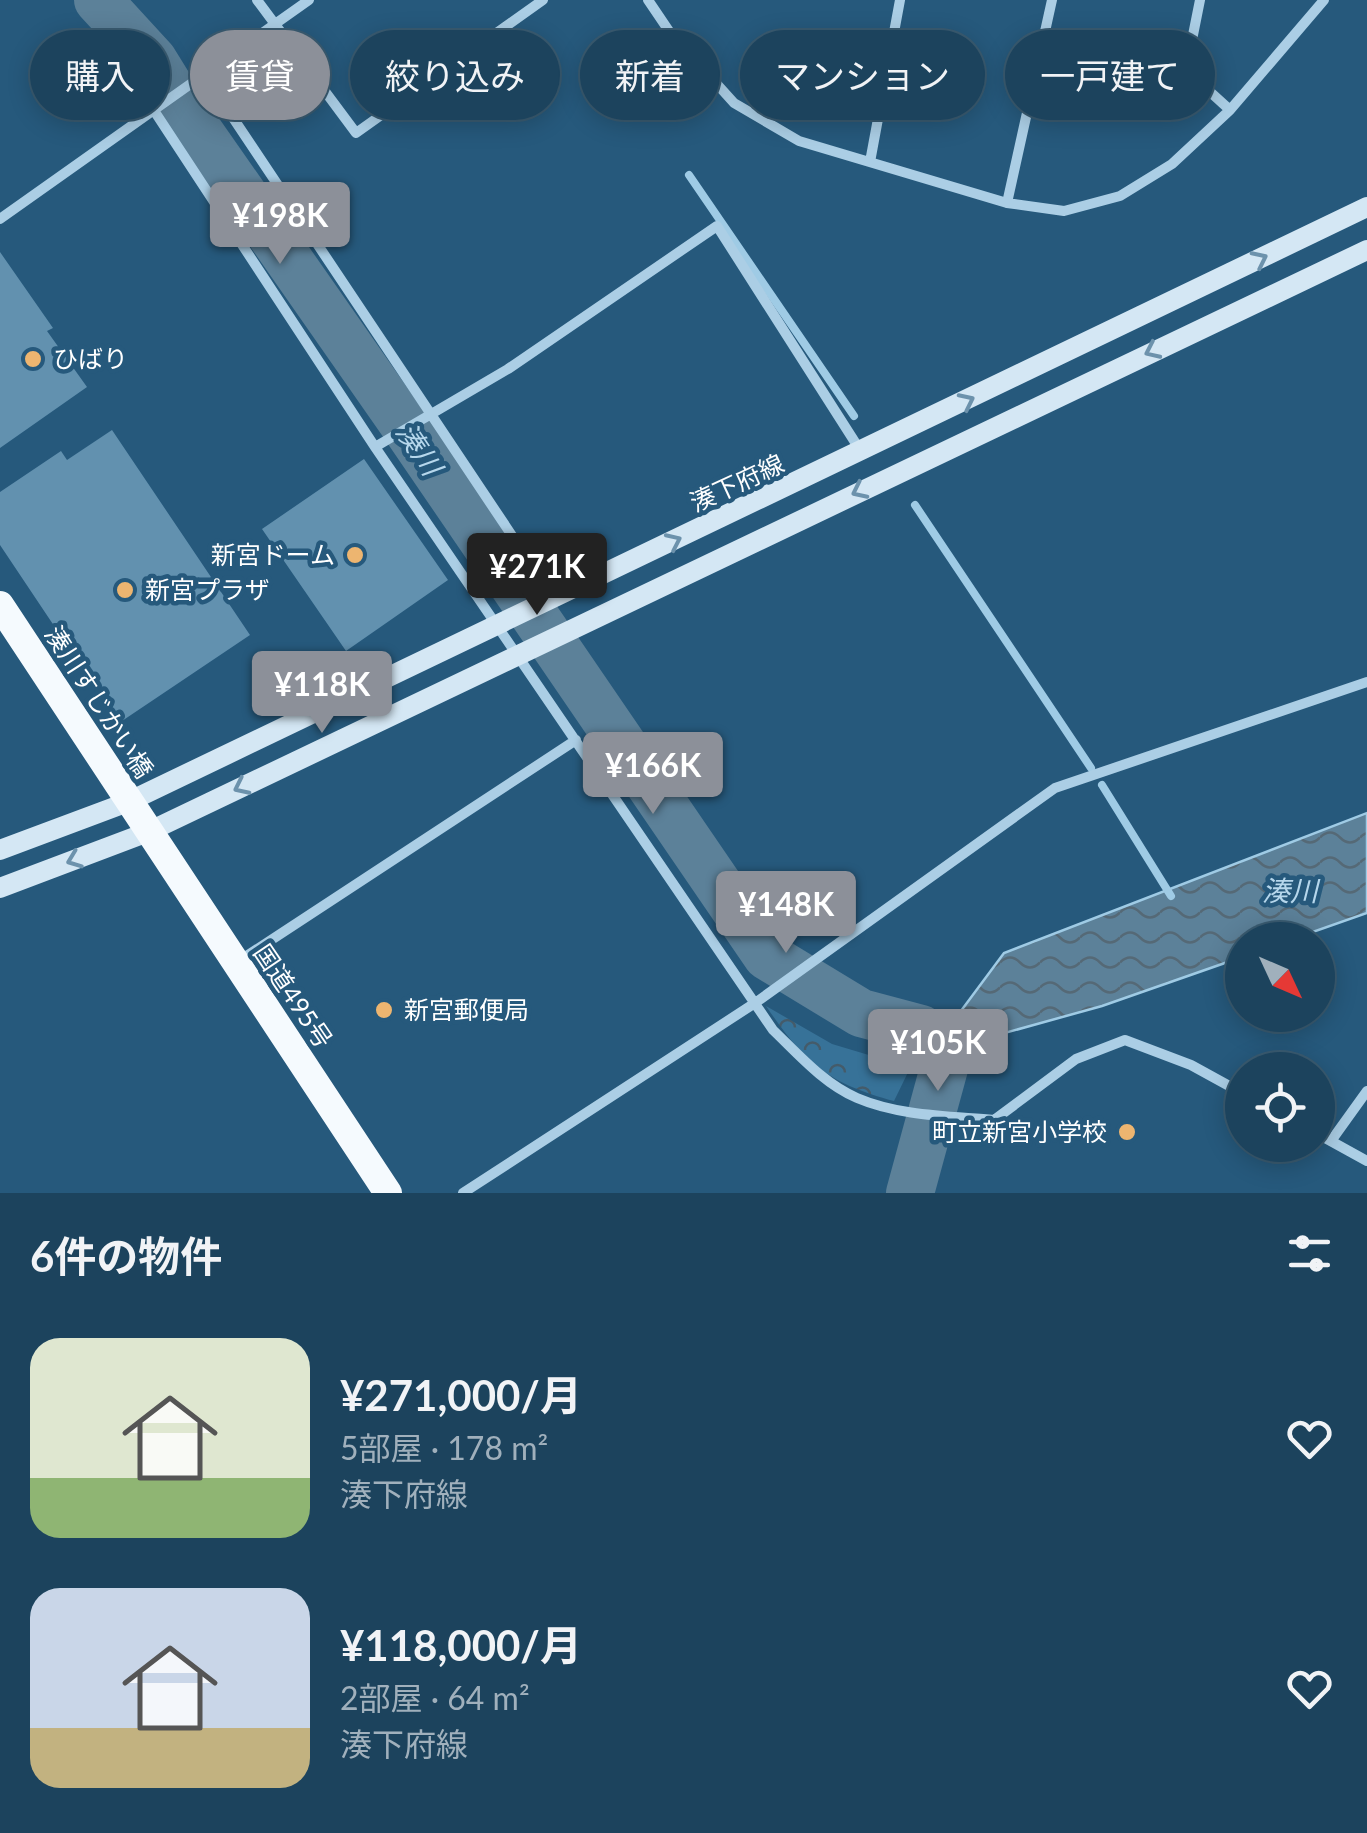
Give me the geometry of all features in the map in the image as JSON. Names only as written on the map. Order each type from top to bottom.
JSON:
[{"type":"highway","name":"湊川すじかい橋","points":[[0,605],[148,832]]},
{"type":"highway","name":"国道495号","points":[[148,832],[388,1193]]},
{"type":"main road","name":"湊下府線","points":[[0,850],[128,802],[1367,207]]},
{"type":"main road","points":[[0,888],[148,832],[1367,250]]},
{"type":"street","points":[[257,0],[356,132],[542,0]]},
{"type":"street","points":[[266,30],[309,0]]},
{"type":"street","points":[[648,0],[669,31],[734,103],[799,141],[1007,203],[1064,211],[1120,196],[1172,164],[1230,110],[1324,0]]},
{"type":"street","points":[[870,162],[900,0]]},
{"type":"street","points":[[1007,203],[1052,0]]},
{"type":"street","points":[[1200,0],[1186,70],[1230,110]]},
{"type":"street","points":[[0,218],[138,120]]},
{"type":"street","points":[[160,120],[374,446],[773,1030],[820,1075],[856,1098],[894,1109],[994,1120],[1076,1059],[1125,1040],[1191,1065],[1225,1084]]},
{"type":"street","points":[[235,120],[554,598]]},
{"type":"street","points":[[374,446],[508,369],[717,226],[861,451]]},
{"type":"street","points":[[463,1193],[828,952],[1054,788],[1367,682]]},
{"type":"street","points":[[235,964],[576,740]]},
{"type":"street","points":[[1335,1135],[1367,1091]]},
{"type":"street","points":[[1335,1143],[1367,1161]]},
{"type":"green space","points":[[766,1006],[832,1044],[872,1056],[913,1062],[894,1101],[851,1087],[820,1068],[793,1042]]},
{"type":"water","name":"湊川","points":[[1367,813],[1367,913],[1335,924],[1225,922],[1225,963],[1102,1006],[929,1054],[1004,953]]},
{"type":"building","name":"ひばり","points":[[0,252],[53,328],[47,331],[87,387],[0,448]]},
{"type":"building","name":"新宮プラザ","points":[[112,430],[250,635],[119,723],[0,545],[0,492],[61,451],[67,460]]},
{"type":"building","name":"新宮ドーム","points":[[364,459],[448,580],[346,651],[262,529]]},
{"type":"waterway","name":"湊川","points":[[98,0],[153,60],[767,956],[861,1013],[921,1029],[949,1050]]},
{"type":"waterway","points":[[689,175],[854,416]]},
{"type":"waterway","points":[[915,505],[1091,768]]},
{"type":"waterway","points":[[1102,785],[1171,896]]},
{"type":"waterway","points":[[910,1193],[949,1050]]},
{"type":"place","name":"ひばり","points":[[33,359]]},
{"type":"place","name":"新宮ドーム","points":[[355,555]]},
{"type":"place","name":"新宮プラザ","points":[[125,590]]},
{"type":"place","name":"新宮郵便局","points":[[384,1010]]},
{"type":"place","name":"町立新宮小学校","points":[[1127,1132]]}]
